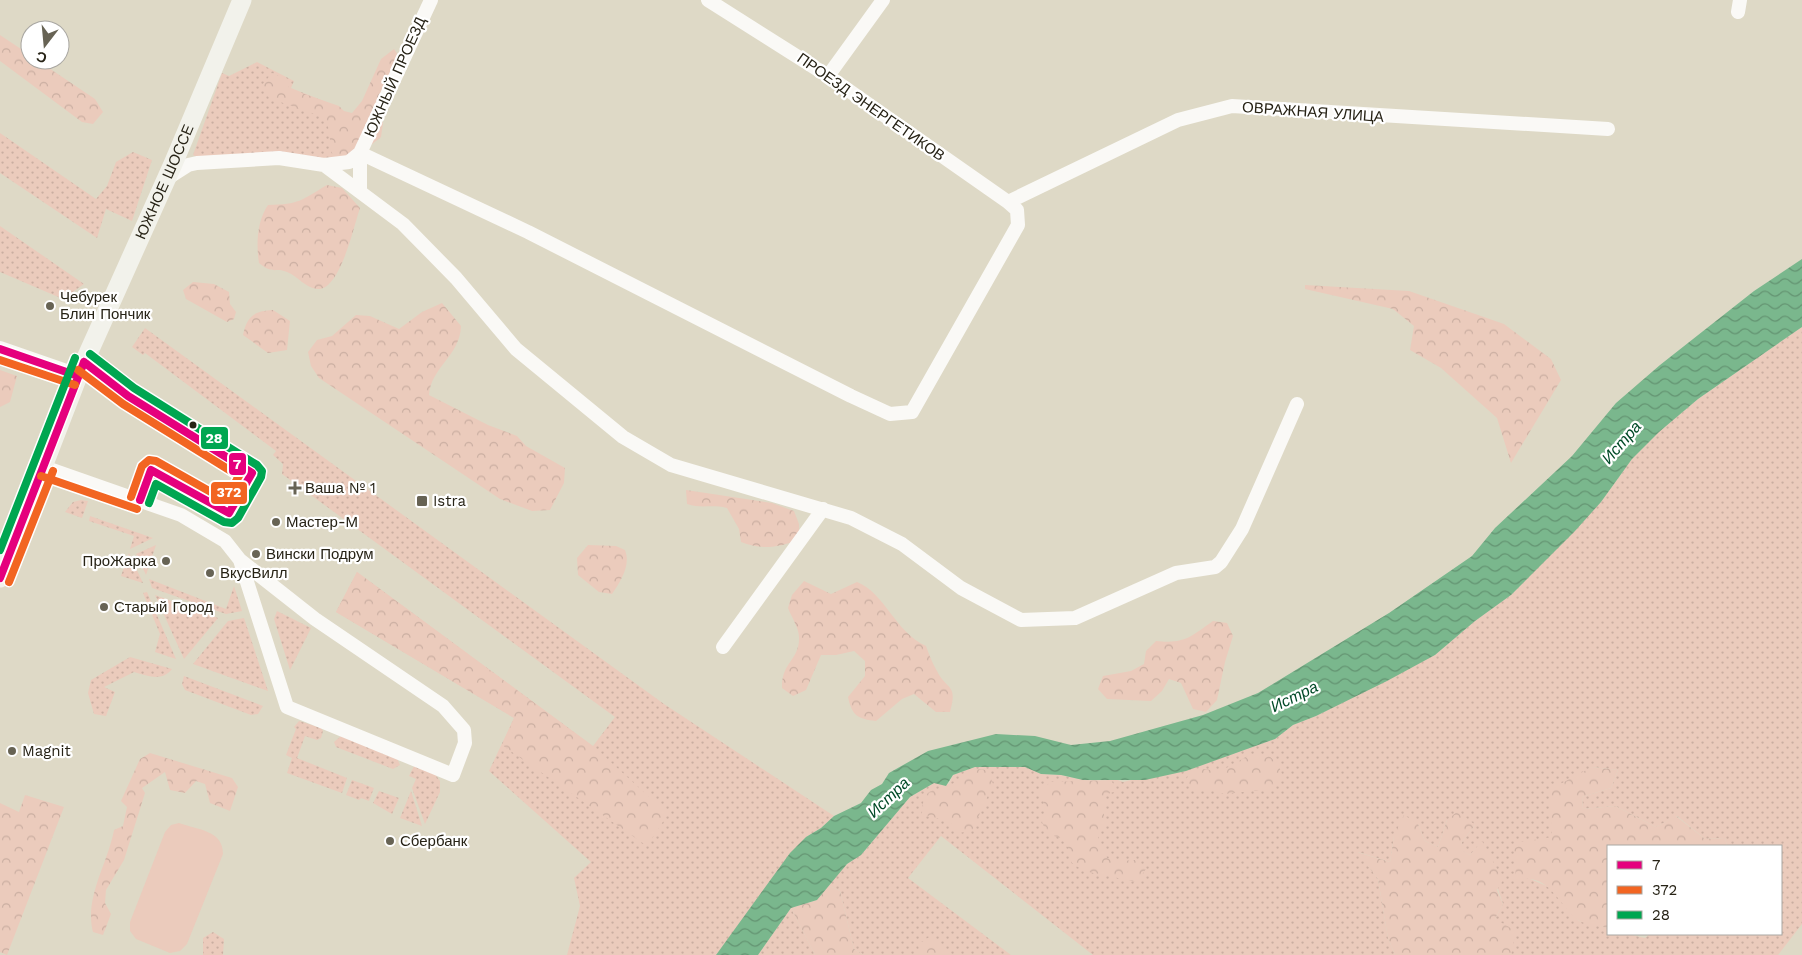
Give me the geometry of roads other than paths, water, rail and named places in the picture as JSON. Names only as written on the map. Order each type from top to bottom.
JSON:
[{"type":"main road","name":"ЮЖНОЕ ШОССЕ","points":[[0,578],[81,369],[166,179],[242,0]]},
{"type":"street","name":"ЮЖНЫЙ ПРОЕЗД","points":[[360,153],[431,0]]},
{"type":"street","name":"ПРОЕЗД ЭНЕРГЕТИКОВ","points":[[360,153],[528,232],[851,396],[890,414],[912,412],[1018,225],[1017,210],[828,76],[708,0]]},
{"type":"street","points":[[828,76],[883,0]]},
{"type":"street","name":"ОВРАЖНАЯ УЛИЦА","points":[[1008,202],[1178,120],[1232,106],[1608,129]]},
{"type":"street","points":[[166,179],[188,165],[197,163],[279,158],[324,165],[349,162],[360,153]]},
{"type":"street","points":[[360,153],[360,190]]},
{"type":"street","points":[[324,165],[360,190],[403,224],[443,264],[516,348],[622,437],[671,465],[851,518],[902,544],[961,588],[1021,620],[1075,618],[1176,573],[1215,566],[1221,562],[1242,530],[1297,404]]},
{"type":"street","points":[[0,349],[81,369]]},
{"type":"street","points":[[44,466],[181,515],[225,541],[240,560],[315,619],[442,706],[464,730],[465,743],[453,775],[287,707],[240,560]]},
{"type":"street","points":[[723,647],[823,509]]},
{"type":"water","name":"Истра","points":[[1802,259],[1802,327],[1698,399],[1659,432],[1632,459],[1601,502],[1575,531],[1511,595],[1475,621],[1435,655],[1316,716],[1293,725],[1275,739],[1186,771],[1145,780],[1083,780],[1061,775],[1041,774],[1025,767],[975,767],[953,775],[946,786],[934,783],[910,797],[861,855],[847,864],[817,900],[791,908],[758,955],[716,955],[790,853],[806,837],[821,828],[834,816],[861,803],[871,790],[882,784],[889,773],[928,751],[996,734],[1035,736],[1071,745],[1110,741],[1203,715],[1258,693],[1389,613],[1472,556],[1495,528],[1572,456],[1616,403],[1660,365],[1754,291]]},
{"type":"place","name":"Чебурек Блин Пончик","points":[[50,306]]},
{"type":"place","name":"Ваша № 1","points":[[295,488]]},
{"type":"place","name":"Istra","points":[[422,501]]},
{"type":"place","name":"Мастер-М","points":[[276,522]]},
{"type":"place","name":"Вински Подрум","points":[[256,554]]},
{"type":"place","name":"ПроЖарка","points":[[166,561]]},
{"type":"place","name":"ВкусВилл","points":[[210,573]]},
{"type":"place","name":"Старый Город","points":[[104,607]]},
{"type":"place","name":"Magnit","points":[[12,751]]},
{"type":"place","name":"Сбербанк","points":[[390,841]]}]
